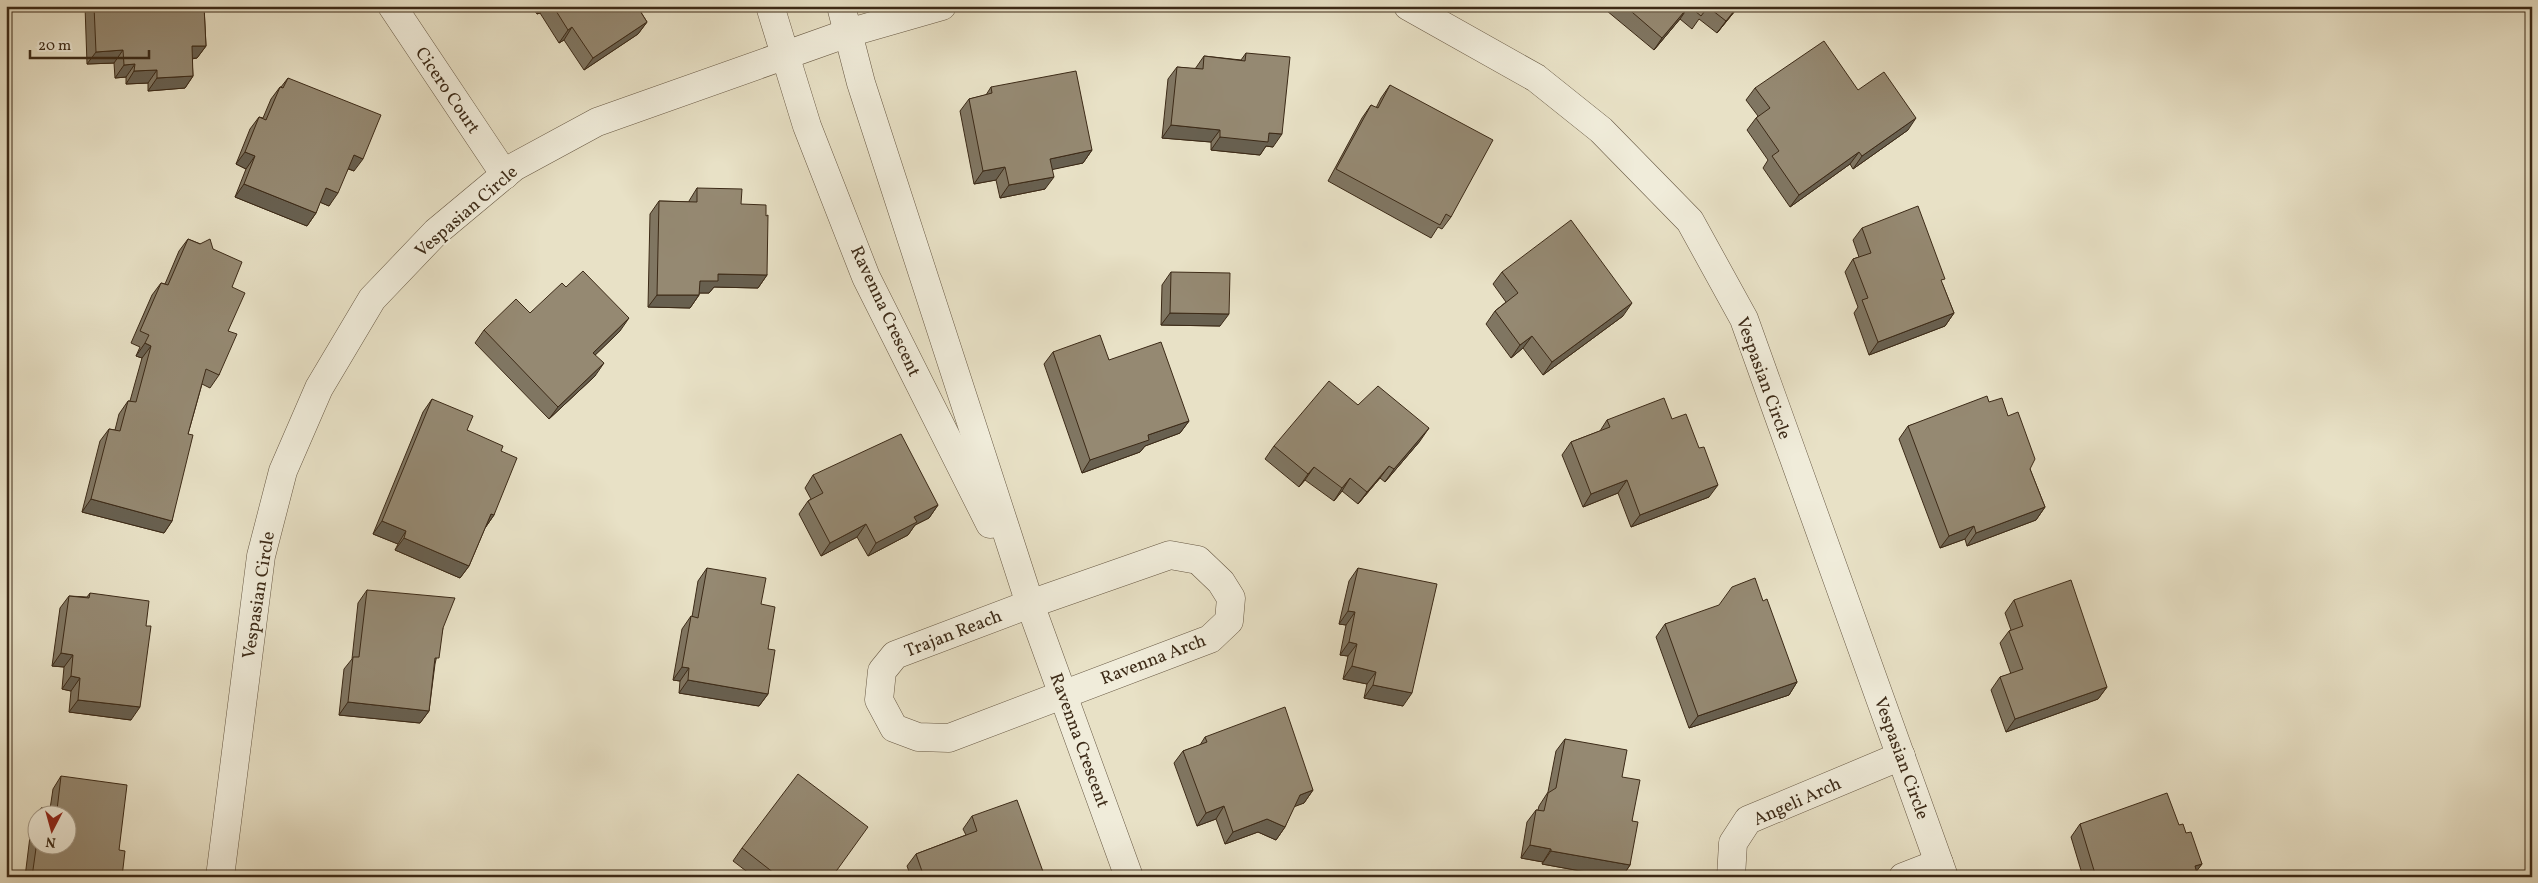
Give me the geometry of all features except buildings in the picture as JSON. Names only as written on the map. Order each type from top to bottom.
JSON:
[{"type":"street","name":"Cicero Court","points":[[392,6],[505,175]]},
{"type":"street","name":"Ravenna Crescent","points":[[770,6],[807,126],[866,277],[1030,604]]},
{"type":"street","name":"Ravenna Crescent","points":[[841,6],[861,83],[1030,604],[1129,877]]},
{"type":"street","name":"Vespasian Circle","points":[[220,877],[261,556],[283,471],[319,388],[372,299],[436,232],[514,167],[597,122],[848,33],[942,6]]},
{"type":"street","name":"Vespasian Circle","points":[[1408,6],[1439,14],[1536,78],[1601,130],[1690,221],[1744,319],[1942,870]]},
{"type":"street","name":"Ravenna Arch","points":[[1030,604],[1170,555],[1198,560],[1221,582],[1231,598],[1229,621],[1210,639],[1063,694]]},
{"type":"street","name":"Trajan Reach","points":[[1030,604],[895,655],[882,671],[879,700],[894,728],[918,737],[949,738],[1063,694]]},
{"type":"street","name":"Angeli Arch","points":[[1731,877],[1733,843],[1748,820],[1901,756]]},
{"type":"street","points":[[1903,877],[1942,870]]}]
